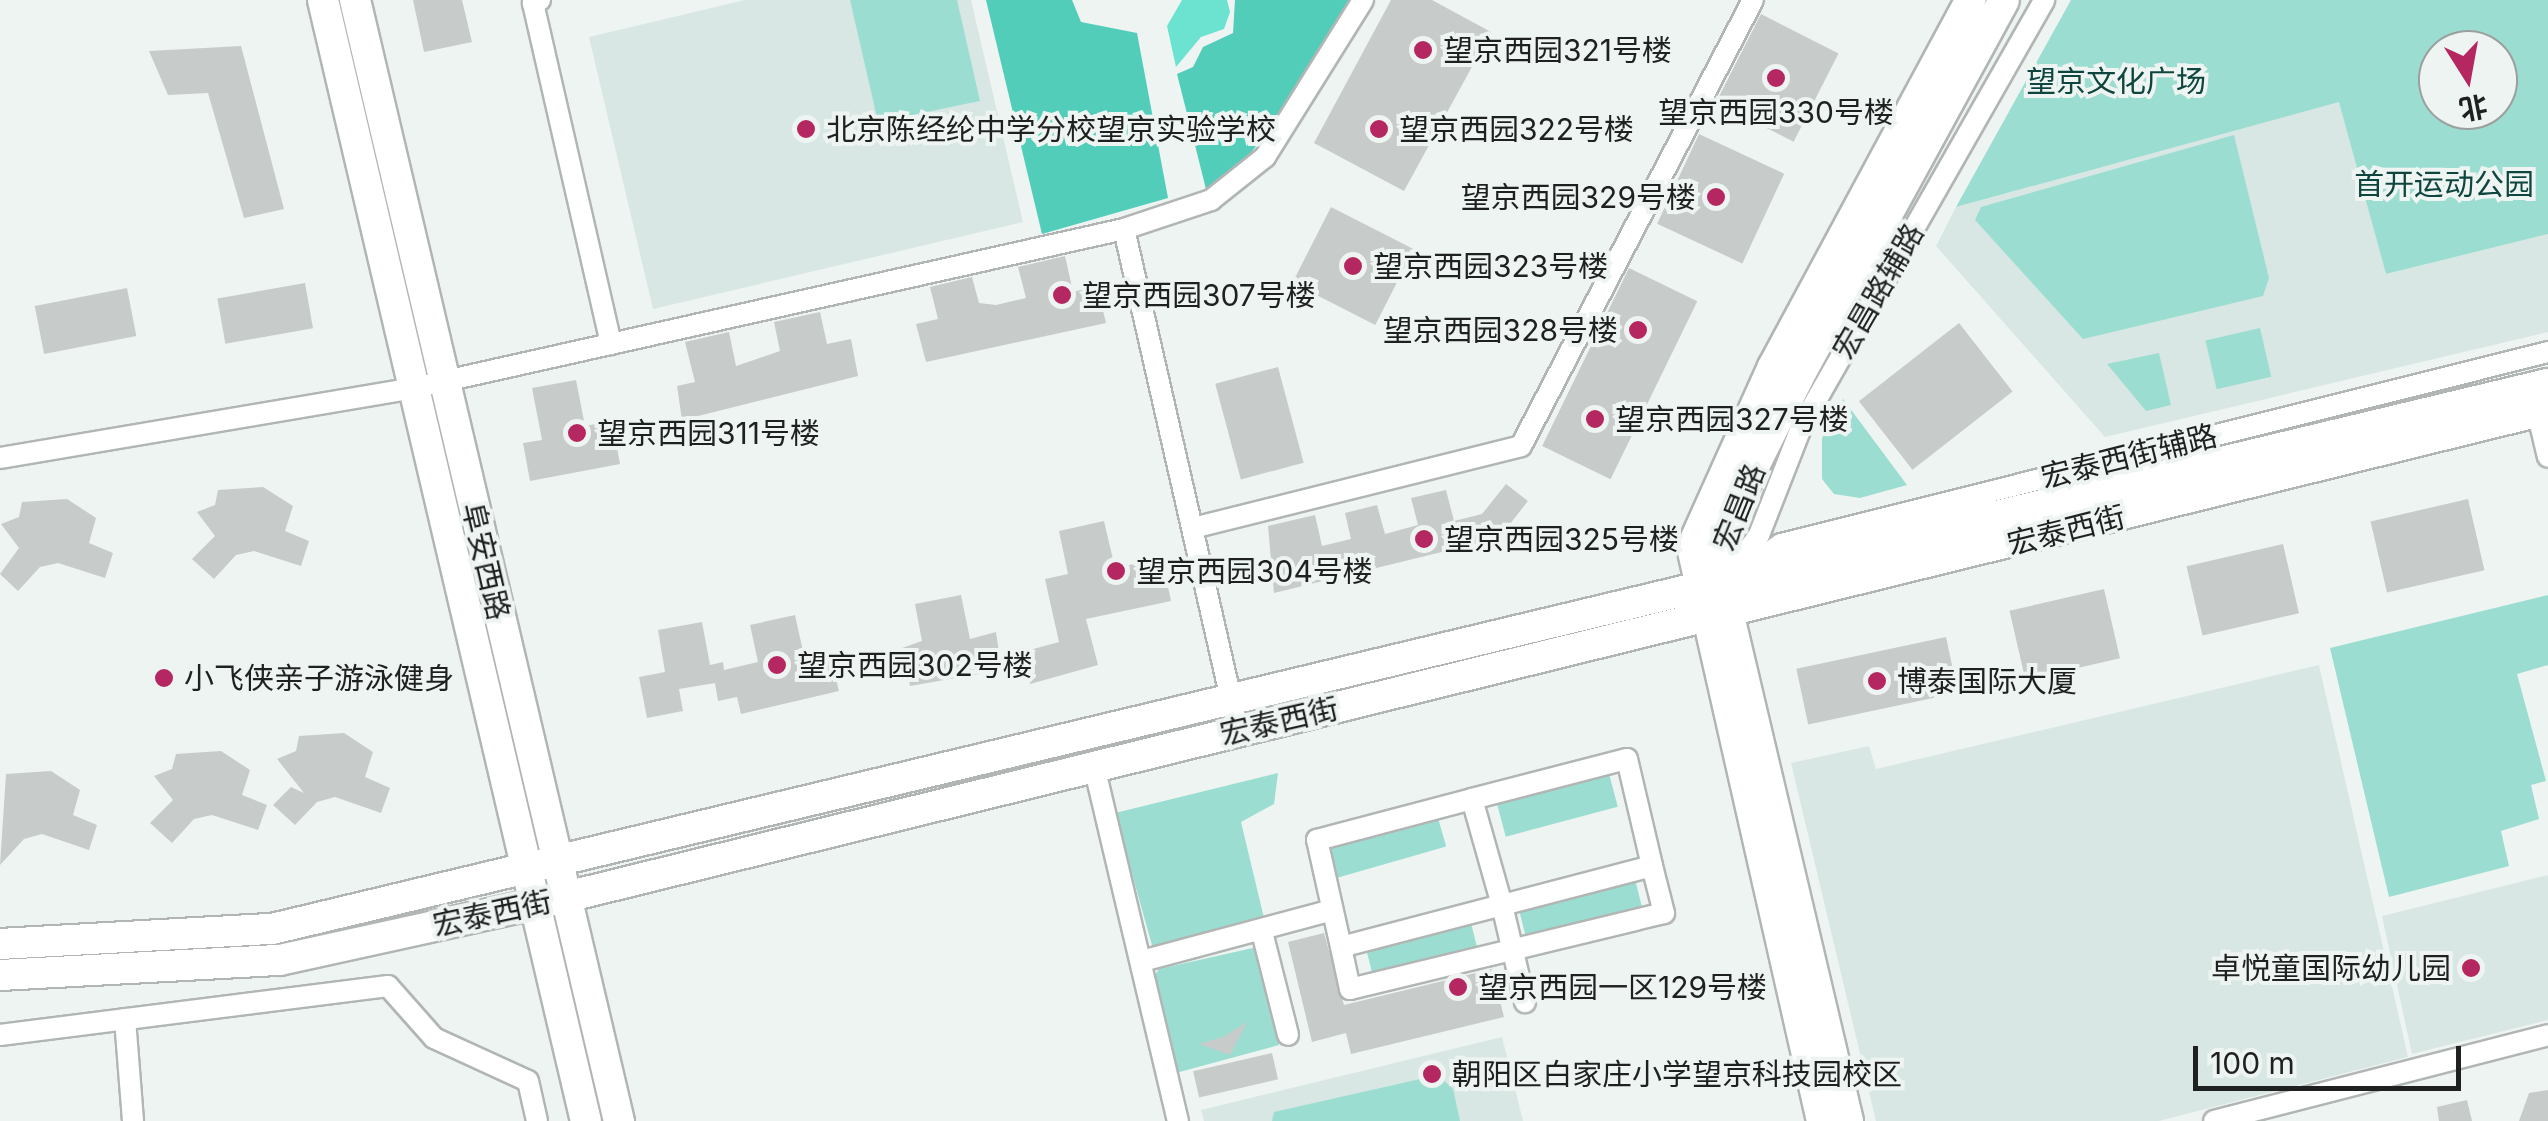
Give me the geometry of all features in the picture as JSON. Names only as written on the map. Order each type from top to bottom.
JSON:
[{"type":"street","name":"阜安西路","points":[[323,0],[438,382]]},
{"type":"street","name":"阜安西路","points":[[355,0],[552,900],[586,1121]]},
{"type":"street","points":[[374,0],[438,382]]},
{"type":"street","points":[[540,0],[533,3],[612,344]]},
{"type":"street","points":[[0,458],[438,382],[1124,229],[1210,200],[1265,157],[1363,0]]},
{"type":"street","points":[[1194,528],[1522,446],[1753,0]]},
{"type":"street","name":"宏昌路","points":[[1848,1121],[1714,602],[1692,548],[1703,510],[1971,0]]},
{"type":"street","name":"宏昌路","points":[[1822,1121],[1714,602],[1716,561],[1727,520],[2004,0]]},
{"type":"street","name":"宏昌路辅路","points":[[1714,602],[1759,535],[1802,426],[2044,0]]},
{"type":"street","points":[[1124,229],[1238,730]]},
{"type":"street","name":"宏泰西街辅路","points":[[1714,602],[1781,544],[2548,352]]},
{"type":"street","points":[[2544,402],[2548,456]]},
{"type":"street","name":"宏泰西街","points":[[0,975],[280,960],[552,900],[1238,730],[1714,602],[2544,402]]},
{"type":"street","name":"宏泰西街","points":[[0,944],[272,929],[1231,698],[1714,602]]},
{"type":"street","points":[[1627,759],[1652,866],[1664,913],[1350,989],[1317,840],[1627,759]]},
{"type":"street","points":[[1094,766],[1178,1121]]},
{"type":"street","points":[[1472,799],[1526,1002]]},
{"type":"street","points":[[1341,947],[1652,866]]},
{"type":"street","name":"阜安西路","points":[[552,900],[619,1121]]},
{"type":"street","points":[[1142,961],[1262,932],[1332,910]]},
{"type":"street","points":[[1262,932],[1288,1036]]},
{"type":"street","points":[[0,1035],[388,986],[434,1038],[528,1081],[536,1121]]},
{"type":"street","points":[[125,1019],[134,1121]]},
{"type":"street","points":[[2214,1121],[2548,1035]]},
{"type":"shaded area","name":"北京陈经纶中学分校望京实验学校","points":[[745,0],[971,0],[1023,222],[653,309],[589,37]]},
{"type":"shaded area","points":[[986,0],[1072,0],[1081,22],[1137,33],[1168,198],[1042,234]]},
{"type":"shaded area","points":[[1182,0],[1227,0],[1230,12],[1224,29],[1201,37],[1176,67],[1167,26]]},
{"type":"shaded area","points":[[1235,0],[1349,0],[1287,105],[1250,154],[1206,189],[1177,74],[1193,67],[1203,47],[1233,33]]},
{"type":"shaded area","points":[[2340,101],[2386,274],[2548,234],[2548,332],[2105,437],[1936,246],[1956,207]]},
{"type":"shaded area","points":[[2319,665],[2408,1057],[2159,1121],[1876,1121],[1791,763],[1869,746],[1876,769]]},
{"type":"shaded area","name":"卓悦童国际幼儿园","points":[[2548,875],[2548,1020],[2412,1054],[2382,916]]},
{"type":"shaded area","name":"朝阳区白家庄小学望京科技园校区","points":[[1502,1037],[1523,1121],[1204,1121],[1201,1110]]},
{"type":"green space","points":[[850,0],[957,0],[980,101],[878,122]]},
{"type":"green space","points":[[2071,0],[2548,0],[2548,234],[2386,274],[2339,102],[1956,207]]},
{"type":"green space","points":[[2234,135],[2269,278],[2263,296],[2083,339],[1975,220],[1981,207]]},
{"type":"green space","points":[[2260,328],[2271,377],[2217,389],[2205,341]]},
{"type":"green space","points":[[2159,353],[2171,405],[2146,411],[2107,364]]},
{"type":"green space","points":[[1843,399],[1907,485],[1860,498],[1834,494],[1822,479],[1822,438]]},
{"type":"green space","points":[[2548,595],[2548,665],[2517,674],[2546,781],[2531,785],[2539,819],[2501,831],[2509,866],[2389,897],[2330,648]]},
{"type":"green space","points":[[1608,770],[1618,807],[1506,837],[1496,800]]},
{"type":"green space","points":[[1278,773],[1274,804],[1241,822],[1264,918],[1153,949],[1115,813]]},
{"type":"green space","points":[[1436,811],[1446,847],[1335,879],[1324,843]]},
{"type":"green space","points":[[1634,875],[1642,906],[1525,935],[1518,904]]},
{"type":"green space","points":[[1470,919],[1477,948],[1372,974],[1365,945]]},
{"type":"green space","points":[[1257,947],[1279,1045],[1172,1074],[1151,981],[1159,969]]},
{"type":"green space","points":[[1438,1075],[1453,1089],[1460,1121],[1272,1121],[1274,1112]]},
{"type":"building","points":[[413,0],[462,0],[472,42],[424,52]]},
{"type":"building","points":[[1391,0],[1432,0],[1491,32],[1404,191],[1314,143]]},
{"type":"building","name":"望京西园330号楼","points":[[1761,14],[1839,53],[1794,142],[1716,102]]},
{"type":"building","points":[[241,46],[284,209],[244,218],[208,93],[168,95],[149,51]]},
{"type":"building","name":"望京西园329号楼","points":[[1699,134],[1784,174],[1742,263],[1657,224]]},
{"type":"building","name":"望京西园323号楼","points":[[1331,207],[1414,249],[1375,325],[1292,283]]},
{"type":"building","points":[[1065,256],[1073,292],[1097,286],[1106,323],[926,362],[916,324],[938,319],[930,287],[972,277],[979,303],[996,305],[1026,298],[1018,267]]},
{"type":"building","points":[[1629,268],[1697,301],[1611,479],[1542,446]]},
{"type":"building","points":[[305,283],[313,328],[225,344],[217,298]]},
{"type":"building","points":[[127,288],[136,336],[44,354],[35,306]]},
{"type":"building","points":[[820,312],[827,344],[851,339],[858,376],[682,420],[677,386],[695,382],[685,342],[729,332],[736,366],[780,351],[774,322]]},
{"type":"building","points":[[1959,323],[2013,392],[1912,470],[1859,401]]},
{"type":"building","points":[[1278,367],[1304,463],[1241,479],[1215,384]]},
{"type":"building","name":"望京西园311号楼","points":[[576,380],[585,426],[612,421],[620,464],[530,481],[523,443],[542,440],[532,388]]},
{"type":"building","name":"望京西园325号楼","points":[[1506,484],[1528,501],[1499,538],[1274,593],[1268,526],[1315,515],[1322,546],[1351,539],[1345,513],[1377,505],[1385,534],[1418,525],[1411,498],[1446,490],[1454,521],[1482,514]]},
{"type":"building","points":[[263,487],[293,506],[285,531],[309,541],[301,566],[254,551],[236,555],[214,579],[192,559],[215,536],[197,512],[215,505],[218,490]]},
{"type":"building","points":[[67,499],[96,518],[89,543],[113,553],[105,578],[58,563],[40,567],[18,591],[0,574],[19,548],[1,524],[19,517],[22,502]]},
{"type":"building","points":[[2468,499],[2484,570],[2387,593],[2371,521]]},
{"type":"building","points":[[1104,521],[1115,568],[1162,558],[1171,601],[1086,619],[1098,665],[1030,684],[1025,666],[910,686],[902,648],[922,641],[915,604],[961,595],[970,639],[996,632],[1000,658],[1059,642],[1045,579],[1068,574],[1059,531]]},
{"type":"building","points":[[2283,544],[2299,613],[2203,635],[2187,566]]},
{"type":"building","points":[[2104,589],[2120,658],[2025,680],[2009,611]]},
{"type":"building","points":[[795,615],[806,665],[831,660],[839,691],[741,714],[737,697],[718,701],[715,683],[679,689],[683,711],[647,718],[639,677],[665,672],[658,630],[702,622],[710,665],[723,662],[724,670],[758,662],[750,625]]},
{"type":"building","name":"博泰国际大厦","points":[[1946,637],[1958,693],[1808,725],[1796,669]]},
{"type":"building","points":[[344,733],[373,752],[365,777],[390,788],[381,813],[335,797],[317,802],[295,825],[273,805],[291,787],[304,793],[277,759],[296,751],[299,736]]},
{"type":"building","points":[[221,751],[250,770],[242,795],[267,805],[258,830],[212,815],[194,819],[172,843],[150,823],[173,800],[154,776],[172,769],[176,754]]},
{"type":"building","points":[[51,771],[80,790],[73,815],[97,825],[89,850],[42,834],[24,839],[0,865],[6,774]]},
{"type":"building","name":"望京西园一区129号楼","points":[[1324,933],[1344,1005],[1492,969],[1504,1017],[1351,1054],[1346,1033],[1312,1042],[1288,942]]},
{"type":"building","points":[[1247,1022],[1230,1055],[1199,1044],[1223,1037]]},
{"type":"building","points":[[1272,1053],[1278,1079],[1199,1098],[1193,1071]]},
{"type":"building","points":[[2548,1090],[2548,1121],[2519,1121],[2529,1093]]},
{"type":"building","points":[[2467,1100],[2472,1121],[2439,1121],[2437,1107]]},
{"type":"place","name":"望京西园321号楼","points":[[1423,50]]},
{"type":"place","name":"望京西园330号楼","points":[[1776,78]]},
{"type":"place","name":"北京陈经纶中学分校望京实验学校","points":[[806,129]]},
{"type":"place","name":"望京西园322号楼","points":[[1379,129]]},
{"type":"place","name":"望京西园329号楼","points":[[1716,197]]},
{"type":"place","name":"望京西园323号楼","points":[[1353,266]]},
{"type":"place","name":"望京西园307号楼","points":[[1062,295]]},
{"type":"place","name":"望京西园328号楼","points":[[1638,330]]},
{"type":"place","name":"望京西园327号楼","points":[[1595,419]]},
{"type":"place","name":"望京西园311号楼","points":[[577,433]]},
{"type":"place","name":"望京西园325号楼","points":[[1424,539]]},
{"type":"place","name":"望京西园304号楼","points":[[1116,571]]},
{"type":"place","name":"望京西园302号楼","points":[[777,665]]},
{"type":"place","name":"小飞侠亲子游泳健身","points":[[164,678]]},
{"type":"place","name":"博泰国际大厦","points":[[1877,681]]},
{"type":"place","name":"卓悦童国际幼儿园","points":[[2471,968]]},
{"type":"place","name":"望京西园一区129号楼","points":[[1458,987]]},
{"type":"place","name":"朝阳区白家庄小学望京科技园校区","points":[[1432,1074]]},
{"type":"park label","name":"望京文化广场","points":[[2116,81]]},
{"type":"park label","name":"首开运动公园","points":[[2444,184]]}]
